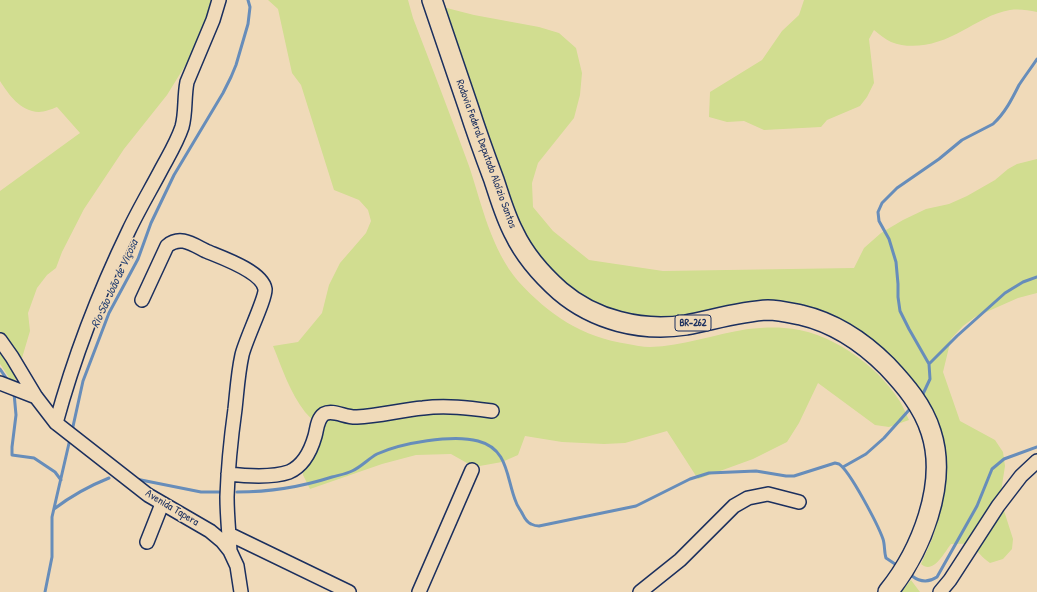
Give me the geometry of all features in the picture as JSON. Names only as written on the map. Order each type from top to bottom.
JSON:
[{"type":"highway","name":"Rodovia Federal Deputado Aloízio Santos","points":[[432,0],[483,151],[513,232],[524,250],[559,291],[576,303],[598,315],[621,323],[649,327],[683,325],[769,310],[799,315],[826,322],[848,334],[872,351],[896,375],[910,392],[922,412],[931,432],[936,455],[935,477],[932,502],[916,550],[896,583],[888,592]]},
{"type":"street","points":[[58,425],[64,392],[106,280],[129,229],[179,137],[185,112],[185,91],[187,82],[220,0]]},
{"type":"street","points":[[142,300],[167,246],[177,240],[181,240],[243,267],[252,273],[264,285],[264,298],[242,355],[228,474],[227,498],[230,551]]},
{"type":"street","name":"Avenida Tapera","points":[[0,340],[36,397],[58,425],[148,495],[210,531],[222,541],[230,551],[236,566],[241,592]]},
{"type":"street","points":[[0,382],[36,397]]},
{"type":"street","points":[[228,474],[260,476],[289,472],[304,458],[313,441],[320,419],[322,416],[330,412],[353,418],[423,408],[450,406],[492,411]]},
{"type":"street","points":[[940,592],[950,580],[998,506],[1021,476],[1037,461]]},
{"type":"street","points":[[419,592],[472,470]]},
{"type":"street","points":[[640,592],[685,556],[734,506],[748,498],[768,494],[799,502]]},
{"type":"street","points":[[147,542],[162,504]]},
{"type":"street","points":[[229,534],[349,592]]},
{"type":"green space","points":[[0,0],[217,0],[206,32],[167,95],[124,149],[84,209],[62,252],[56,268],[47,275],[37,288],[28,313],[30,331],[14,385],[0,364],[0,191],[80,133],[57,107],[39,112],[26,109],[11,97],[0,81]]},
{"type":"green space","points":[[268,0],[408,0],[413,18],[469,166],[494,241],[501,255],[518,281],[542,304],[567,323],[611,341],[647,347],[687,342],[748,329],[784,328],[801,330],[834,342],[864,362],[878,374],[889,387],[900,402],[909,420],[889,427],[875,425],[818,383],[799,423],[787,442],[753,459],[698,479],[667,431],[625,443],[604,444],[562,442],[525,436],[518,455],[502,462],[474,467],[451,454],[416,455],[382,464],[310,489],[303,475],[304,457],[321,427],[305,412],[295,397],[273,346],[298,342],[322,313],[329,285],[340,263],[366,233],[371,221],[368,210],[359,200],[334,190],[301,85],[292,73],[278,9]]},
{"type":"green space","points":[[804,0],[1037,0],[1037,12],[1027,10],[1003,11],[945,39],[918,46],[900,45],[891,42],[874,30],[869,39],[874,83],[867,97],[860,106],[827,120],[821,127],[764,130],[744,121],[727,122],[709,117],[710,92],[762,60],[782,31],[799,15]]},
{"type":"green space","points":[[427,3],[474,15],[539,27],[559,33],[576,48],[582,73],[580,95],[574,118],[538,163],[532,183],[533,207],[553,231],[589,260],[663,271],[854,268],[864,248],[881,233],[926,209],[949,204],[967,196],[995,180],[1008,169],[1017,164],[1037,159],[1037,293],[1018,298],[975,317],[963,326],[951,339],[943,372],[960,421],[995,440],[1003,452],[1005,466],[1000,498],[1013,539],[1012,549],[1003,559],[990,563],[970,545],[951,544],[938,562],[934,565],[925,567],[921,564],[933,537],[940,508],[925,407],[817,315],[634,326],[537,274]]},
{"type":"green space","points":[[911,580],[920,592],[901,592]]},
{"type":"waterway","name":"Rio São João de Viçosa","points":[[72,431],[83,381],[109,313],[138,259],[151,223],[174,175],[223,93],[236,65],[248,24],[250,7],[248,0]]},
{"type":"waterway","points":[[922,396],[930,379],[929,364],[900,311],[896,262],[889,239],[879,221],[878,212],[882,203],[897,188],[939,159],[962,140],[993,124],[1005,111],[1019,85],[1037,59]]},
{"type":"waterway","points":[[929,364],[957,336],[1005,293],[1023,282],[1037,277]]},
{"type":"waterway","points":[[0,369],[9,382]]},
{"type":"waterway","points":[[14,393],[16,415],[12,455],[34,458],[55,472],[61,480]]},
{"type":"waterway","points":[[843,467],[866,454],[884,438],[909,410]]},
{"type":"waterway","name":"Rio São João de Viçosa","points":[[45,592],[52,557],[52,517],[70,439]]},
{"type":"waterway","points":[[237,492],[285,488],[309,484],[345,474],[377,454],[399,446],[441,439],[467,439],[488,445],[501,457],[508,474],[516,503],[524,518],[529,523],[539,526],[636,506],[690,479],[709,473],[756,471],[794,476],[835,463],[839,464],[844,469],[856,487],[870,511],[884,541],[886,558],[895,564]]},
{"type":"waterway","points":[[912,576],[918,580],[924,581],[937,577],[977,506],[992,469],[1004,459],[1037,447]]},
{"type":"waterway","points":[[54,509],[94,484],[109,478]]},
{"type":"waterway","points":[[136,479],[201,492],[219,492]]}]
